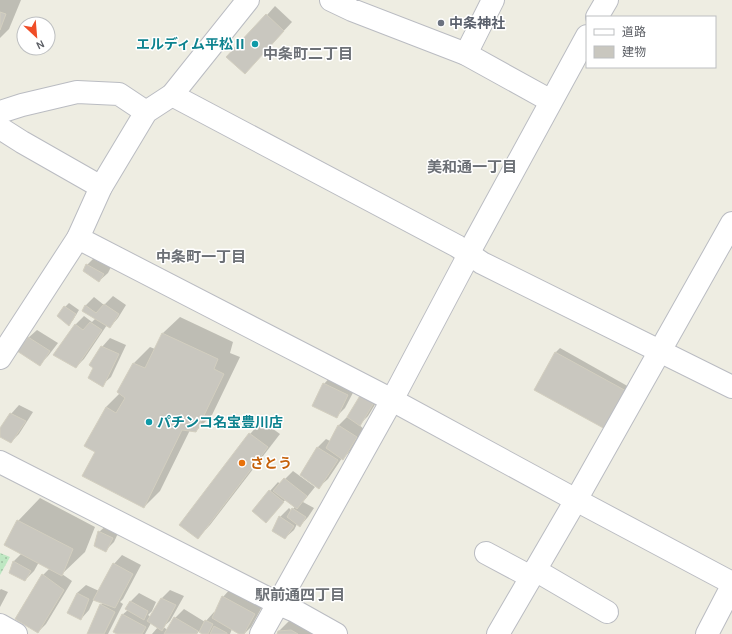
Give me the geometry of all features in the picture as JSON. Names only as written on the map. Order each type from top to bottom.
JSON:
[{"type":"street","points":[[0,358],[78,238],[101,187],[146,112],[172,95],[248,0]]},
{"type":"street","points":[[331,0],[352,10],[466,54],[551,101]]},
{"type":"street","points":[[466,54],[493,0]]},
{"type":"street","points":[[598,16],[607,0]]},
{"type":"street","points":[[261,634],[392,400],[468,254],[586,38]]},
{"type":"street","points":[[0,112],[22,105],[77,92],[119,94],[146,112]]},
{"type":"street","points":[[172,95],[457,246],[482,263],[732,387]]},
{"type":"street","points":[[0,128],[101,187]]},
{"type":"street","points":[[498,634],[576,500],[732,223]]},
{"type":"street","points":[[78,238],[392,400],[732,583]]},
{"type":"street","points":[[0,462],[336,634]]},
{"type":"street","points":[[486,553],[533,574],[607,612]]},
{"type":"street","points":[[707,634],[732,586]]},
{"type":"street","points":[[0,625],[16,634]]},
{"type":"green space","points":[[0,553],[10,557],[0,575]]},
{"type":"building","points":[[0,12],[6,14],[0,30]]},
{"type":"building","name":"エルディム平松Ⅱ","points":[[266,14],[284,31],[245,74],[226,57]]},
{"type":"building","points":[[86,264],[104,274],[99,282],[83,271]]},
{"type":"building","points":[[104,304],[119,314],[110,328],[82,311],[85,305],[96,313]]},
{"type":"building","points":[[64,306],[76,314],[69,326],[57,316]]},
{"type":"building","points":[[90,322],[102,330],[76,368],[53,355],[75,324],[83,330]]},
{"type":"building","name":"パチンコ名宝豊川店","points":[[162,333],[218,359],[214,369],[224,374],[196,432],[182,430],[144,508],[82,476],[95,452],[84,446],[106,407],[116,413],[125,398],[117,392],[133,363],[145,368]]},
{"type":"building","points":[[28,337],[50,351],[40,366],[17,351]]},
{"type":"building","points":[[101,346],[119,354],[103,387],[88,378],[93,368],[89,365]]},
{"type":"building","points":[[555,352],[628,392],[607,430],[534,390]]},
{"type":"building","points":[[323,383],[348,395],[337,418],[312,406]]},
{"type":"building","points":[[361,394],[375,401],[360,426],[347,417]]},
{"type":"building","points":[[10,413],[26,421],[11,443],[0,437],[0,428]]},
{"type":"building","points":[[338,425],[357,437],[343,460],[326,448]]},
{"type":"building","points":[[249,433],[268,447],[198,539],[179,525]]},
{"type":"building","points":[[317,447],[338,460],[319,489],[300,475]]},
{"type":"building","points":[[284,478],[307,496],[297,509],[273,491]]},
{"type":"building","points":[[269,490],[284,502],[266,523],[252,511]]},
{"type":"building","points":[[292,508],[306,517],[300,527],[287,517]]},
{"type":"building","points":[[279,516],[294,526],[285,539],[272,531]]},
{"type":"building","points":[[17,520],[73,549],[62,576],[4,545]]},
{"type":"building","points":[[98,531],[113,538],[106,552],[94,546]]},
{"type":"building","points":[[13,561],[31,571],[25,581],[9,573]]},
{"type":"building","points":[[113,563],[133,574],[115,608],[93,600]]},
{"type":"building","points":[[42,574],[64,590],[38,633],[15,619]]},
{"type":"building","points":[[77,593],[89,599],[81,620],[67,613]]},
{"type":"building","points":[[222,596],[255,614],[244,634],[239,634],[212,618]]},
{"type":"building","points":[[161,598],[176,605],[162,631],[147,621]]},
{"type":"building","points":[[130,601],[148,611],[144,620],[125,609]]},
{"type":"building","points":[[100,604],[115,612],[104,634],[87,634]]},
{"type":"building","points":[[122,614],[146,627],[142,634],[117,634],[113,632]]},
{"type":"building","points":[[174,617],[198,631],[196,634],[164,634]]},
{"type":"building","points":[[205,620],[213,624],[208,634],[202,634],[199,632]]},
{"type":"building","points":[[214,626],[227,633],[227,634],[210,634]]},
{"type":"building","points":[[291,630],[298,634],[277,634],[278,631]]},
{"type":"place","name":"中条神社","points":[[441,23]]},
{"type":"place","name":"エルディム平松Ⅱ","points":[[255,44]]},
{"type":"place","name":"パチンコ名宝豊川店","points":[[149,422]]},
{"type":"place","name":"さとう","points":[[242,463]]},
{"type":"district","name":"中条町二丁目","points":[[308,54]]},
{"type":"district","name":"美和通一丁目","points":[[472,167]]},
{"type":"district","name":"中条町一丁目","points":[[201,257]]},
{"type":"district","name":"駅前通四丁目","points":[[300,595]]}]
